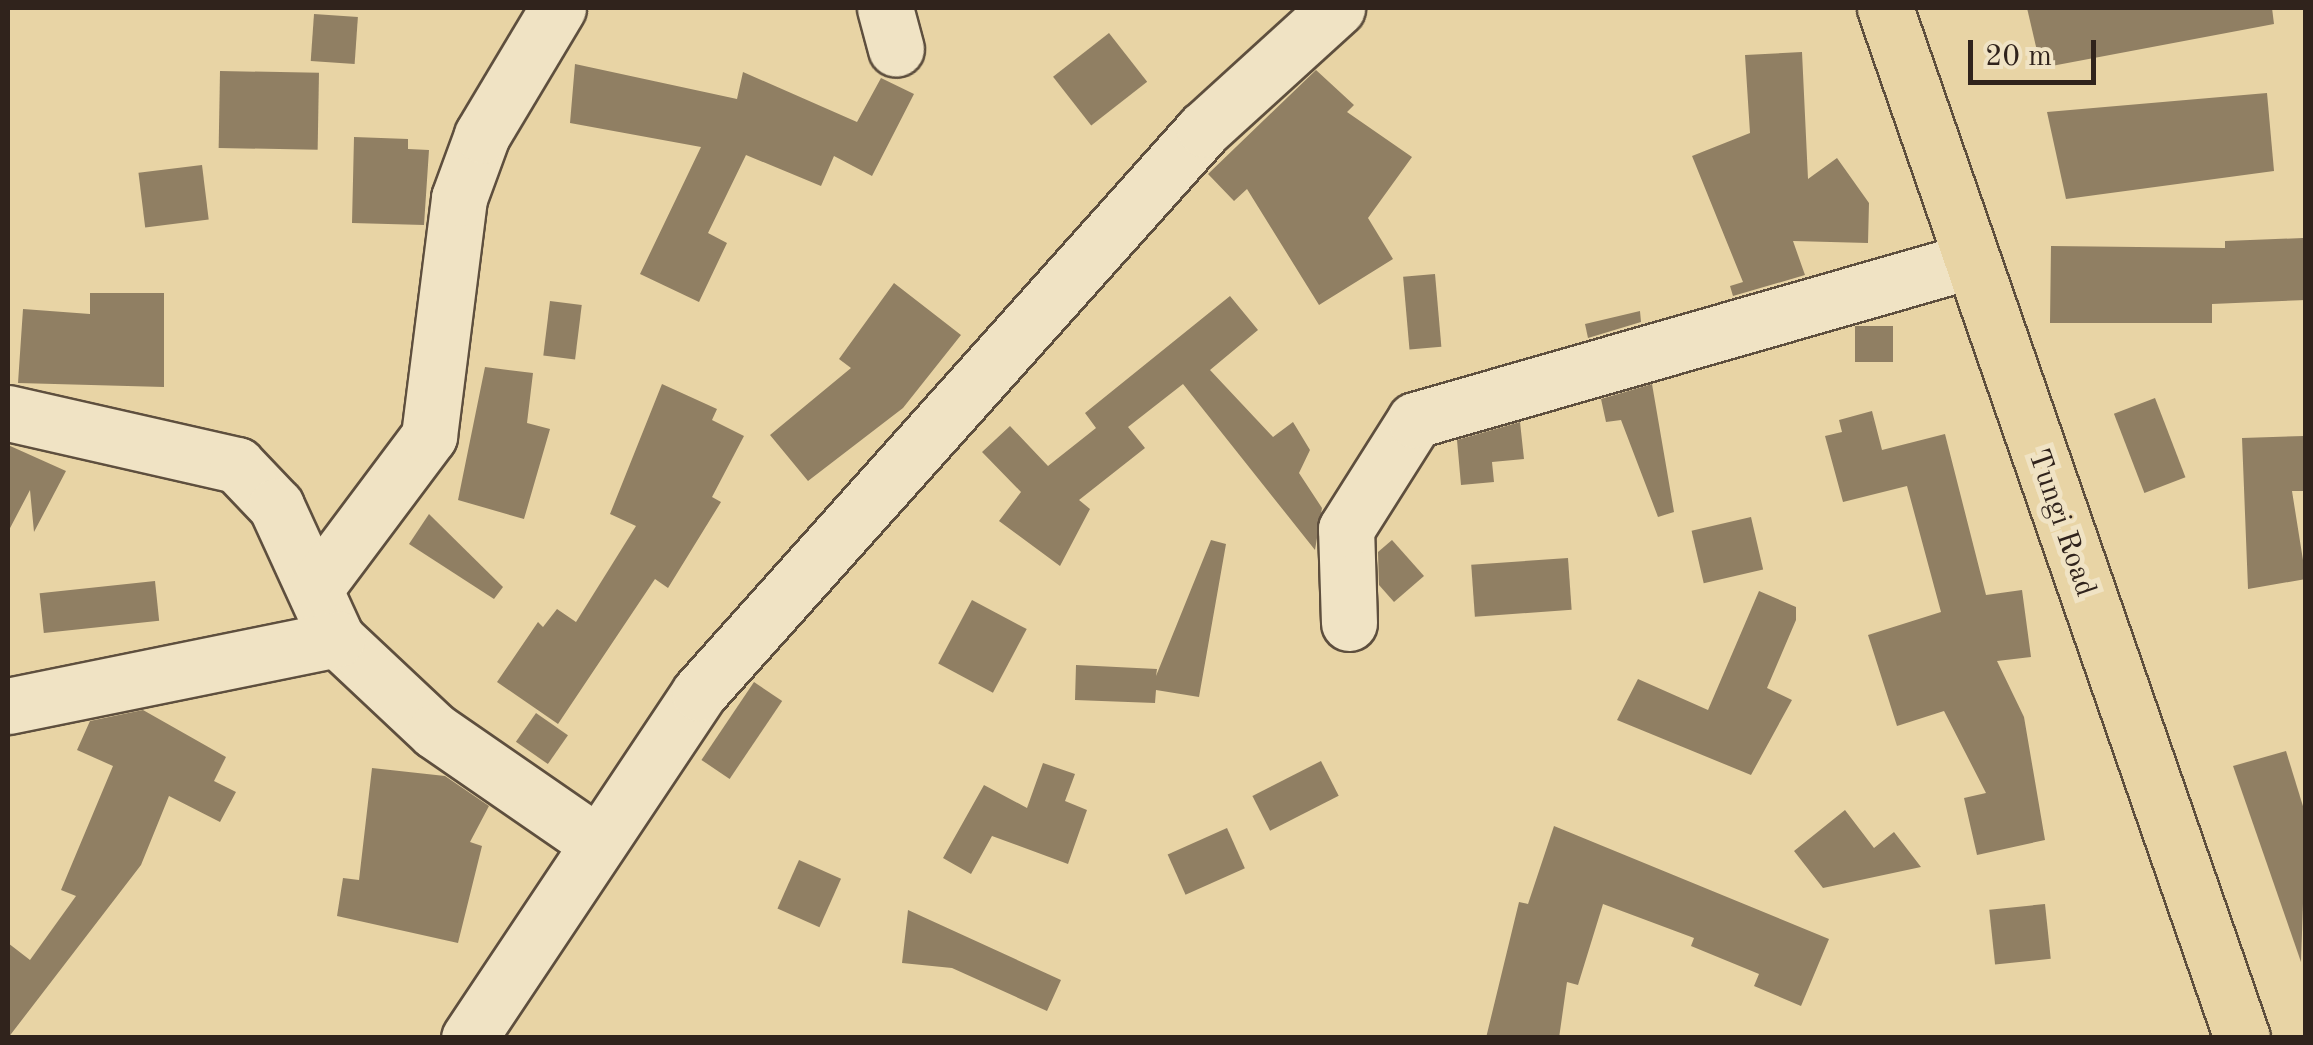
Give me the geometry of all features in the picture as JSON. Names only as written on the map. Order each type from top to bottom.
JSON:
[{"type":"main road","name":"Tungi Road","points":[[1885,8],[1969,261],[2242,1038]]},
{"type":"street","points":[[319,584],[429,436],[458,198],[482,135],[558,8]]},
{"type":"street","points":[[469,1038],[596,842],[700,693],[1204,129],[1337,8]]},
{"type":"street","points":[[1349,624],[1346,530],[1415,420],[1969,261]]},
{"type":"street","points":[[8,413],[237,465],[276,506],[319,584],[337,639],[435,731],[596,842]]},
{"type":"street","points":[[8,706],[337,639]]},
{"type":"building","points":[[2027,8],[2272,8],[2274,24],[2041,68]]},
{"type":"building","points":[[314,14],[358,17],[355,64],[311,61]]},
{"type":"building","points":[[1109,33],[1147,82],[1091,126],[1053,77]]},
{"type":"building","points":[[1802,52],[1808,179],[1837,158],[1869,203],[1868,243],[1793,241],[1805,275],[1733,296],[1730,286],[1743,282],[1692,156],[1750,133],[1745,55]]},
{"type":"building","points":[[575,64],[737,99],[743,72],[857,122],[881,78],[914,94],[872,176],[834,156],[821,186],[746,155],[708,233],[727,243],[699,302],[640,274],[701,147],[570,123]]},
{"type":"building","points":[[1316,70],[1354,105],[1347,112],[1412,157],[1368,218],[1393,259],[1319,305],[1247,189],[1234,201],[1208,174]]},
{"type":"building","points":[[220,71],[319,73],[318,150],[219,148]]},
{"type":"building","points":[[2267,93],[2274,171],[2066,199],[2047,112]]},
{"type":"building","points":[[354,137],[408,139],[408,149],[429,150],[424,225],[352,223]]},
{"type":"building","points":[[202,165],[209,220],[145,227],[138,173]]},
{"type":"building","points":[[2303,238],[2306,300],[2212,304],[2212,323],[2050,323],[2051,246],[2225,248],[2225,241]]},
{"type":"building","points":[[1435,274],[1441,347],[1409,350],[1403,277]]},
{"type":"building","points":[[894,283],[961,335],[903,408],[808,481],[770,435],[851,368],[839,359]]},
{"type":"building","points":[[90,293],[164,293],[164,387],[18,383],[23,309],[90,314]]},
{"type":"building","points":[[1230,296],[1258,330],[1210,370],[1273,437],[1293,422],[1310,450],[1299,473],[1322,508],[1315,550],[1183,384],[1128,427],[1145,448],[1079,500],[1090,509],[1060,566],[999,521],[1021,492],[982,452],[1010,426],[1048,466],[1096,428],[1085,413]]},
{"type":"building","points":[[550,301],[582,305],[575,359],[543,356]]},
{"type":"building","points":[[1640,311],[1641,322],[1588,338],[1585,324]]},
{"type":"building","points":[[1855,326],[1893,326],[1893,362],[1855,362]]},
{"type":"building","points":[[485,367],[533,373],[527,423],[550,429],[524,519],[458,500]]},
{"type":"building","points":[[662,384],[717,409],[712,420],[744,436],[712,497],[721,502],[668,588],[655,579],[558,724],[497,682],[538,622],[543,627],[557,609],[576,622],[636,526],[610,514]]},
{"type":"building","points":[[1652,384],[1674,512],[1658,517],[1621,420],[1606,422],[1601,399]]},
{"type":"building","points":[[2155,398],[2185,477],[2144,493],[2114,414]]},
{"type":"building","points":[[1872,411],[1882,450],[1945,434],[1986,595],[2022,590],[2031,657],[1997,661],[2024,717],[2045,840],[1977,855],[1964,798],[1986,793],[1944,711],[1897,726],[1868,635],[1941,612],[1907,486],[1843,502],[1825,436],[1842,432],[1839,420]]},
{"type":"building","points":[[1520,422],[1524,459],[1492,462],[1494,482],[1461,485],[1457,440]]},
{"type":"building","points":[[2304,436],[2306,491],[2292,491],[2306,579],[2248,589],[2242,438]]},
{"type":"building","points":[[8,445],[66,471],[34,532],[30,490],[8,532]]},
{"type":"building","points":[[429,514],[503,587],[494,599],[409,544]]},
{"type":"building","points":[[1751,517],[1763,570],[1704,583],[1692,531]]},
{"type":"building","points":[[1211,540],[1226,544],[1199,697],[1156,690],[1155,703],[1075,700],[1076,665],[1157,669],[1156,676]]},
{"type":"building","points":[[1392,540],[1424,576],[1394,602],[1379,585],[1378,552]]},
{"type":"building","points":[[1568,558],[1572,610],[1475,617],[1471,565]]},
{"type":"building","points":[[155,581],[159,621],[44,633],[40,593]]},
{"type":"building","points":[[1759,591],[1796,607],[1796,620],[1767,688],[1792,700],[1751,775],[1617,720],[1638,679],[1708,710]]},
{"type":"building","points":[[972,600],[1027,629],[993,693],[938,664]]},
{"type":"building","points":[[754,682],[782,701],[730,779],[701,760]]},
{"type":"building","points":[[143,710],[226,757],[214,781],[236,792],[220,822],[169,796],[141,865],[8,1038],[8,943],[30,960],[76,896],[61,890],[113,766],[77,750],[90,721]]},
{"type":"building","points":[[536,713],[568,735],[548,764],[516,742]]},
{"type":"building","points":[[2286,751],[2306,816],[2301,962],[2233,766]]},
{"type":"building","points":[[1321,761],[1339,796],[1270,831],[1252,796]]},
{"type":"building","points":[[1043,763],[1075,774],[1065,801],[1087,810],[1068,864],[992,836],[971,874],[943,858],[984,785],[1027,808]]},
{"type":"building","points":[[372,768],[445,776],[489,806],[470,842],[482,846],[458,943],[337,916],[343,878],[359,880]]},
{"type":"building","points":[[1845,810],[1874,848],[1894,832],[1921,867],[1823,888],[1794,851]]},
{"type":"building","points":[[1554,826],[1829,939],[1801,1006],[1754,986],[1759,974],[1691,946],[1694,938],[1603,904],[1578,985],[1567,982],[1559,1038],[1486,1038],[1519,902],[1528,904]]},
{"type":"building","points":[[1227,828],[1245,868],[1186,895],[1168,854]]},
{"type":"building","points":[[799,860],[841,879],[819,927],[777,908]]},
{"type":"building","points":[[2045,904],[2051,959],[1995,965],[1989,910]]},
{"type":"building","points":[[908,910],[1061,980],[1047,1011],[952,968],[902,963]]}]
